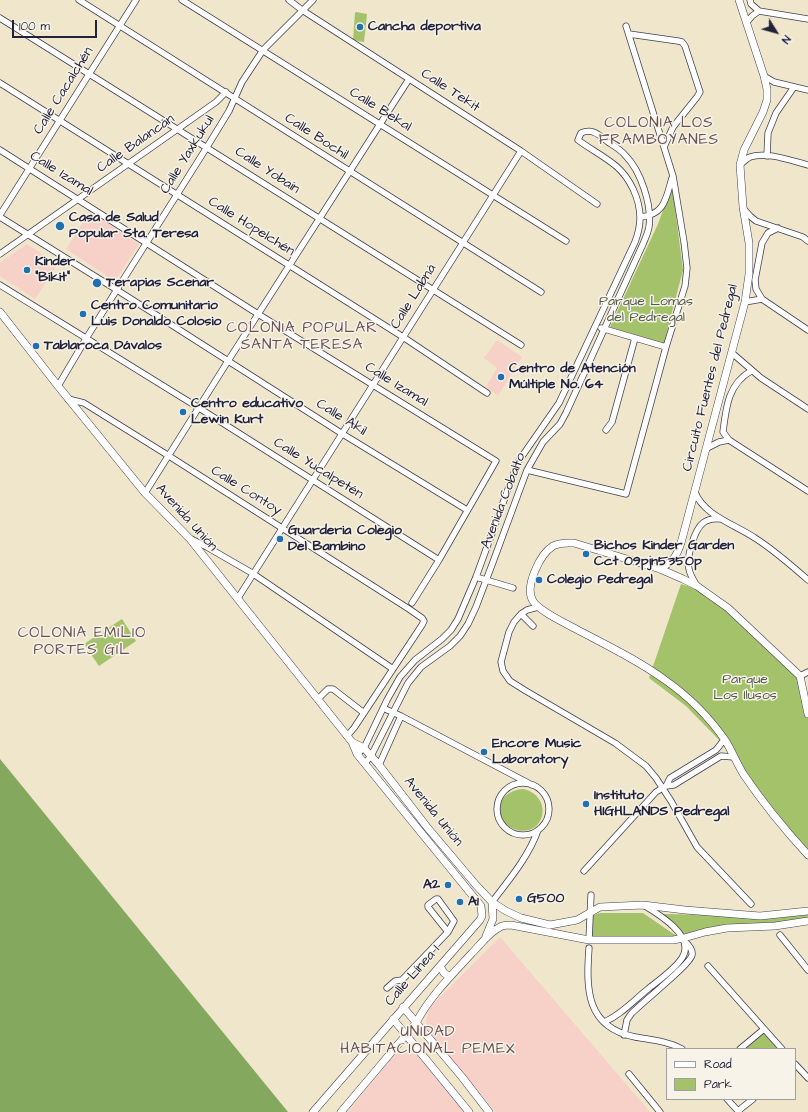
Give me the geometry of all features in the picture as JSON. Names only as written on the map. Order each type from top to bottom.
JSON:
[{"type":"street","name":"Calle Bochil","points":[[79,0],[541,292]]},
{"type":"street","name":"Calle Cacalchén","points":[[0,216],[136,0]]},
{"type":"street","name":"Calle Bekal","points":[[182,0],[566,242]]},
{"type":"street","name":"Calle Tekit","points":[[290,0],[302,10],[409,80],[521,151],[597,204]]},
{"type":"street","points":[[234,98],[242,82],[263,50],[313,0]]},
{"type":"street","name":"Circuito Fuentes del Pedregal","points":[[660,569],[673,561],[681,543],[745,302],[749,274],[749,243],[742,208],[740,165],[744,150],[763,112],[767,100],[767,89],[739,0]]},
{"type":"street","points":[[750,0],[751,4],[759,11],[808,19]]},
{"type":"street","points":[[747,22],[759,11]]},
{"type":"street","name":"Calle Yobaín","points":[[0,18],[208,147],[319,219],[521,345]]},
{"type":"street","points":[[527,470],[626,494],[666,346],[684,286],[687,268],[673,176],[626,26]]},
{"type":"street","points":[[629,34],[678,40],[682,42],[685,46],[700,89],[697,97],[673,126],[664,147]]},
{"type":"street","points":[[764,76],[774,82],[808,90]]},
{"type":"street","points":[[145,492],[409,80]]},
{"type":"street","name":"Calle Hopelchén","points":[[0,84],[403,337],[487,393]]},
{"type":"street","points":[[767,156],[768,133],[776,113],[794,87]]},
{"type":"street","name":"Calle Balancán","points":[[0,254],[216,102],[226,92]]},
{"type":"street","name":"Calle Yaxkukul","points":[[58,386],[87,337],[208,147],[229,111],[234,98]]},
{"type":"street","name":"Avenida Cobalto","points":[[358,754],[364,748],[400,677],[410,666],[451,630],[458,619],[476,577],[518,462],[559,403],[635,242],[640,226],[640,217],[636,196],[628,180],[616,166],[578,140],[581,133],[587,130],[596,133],[625,155],[638,175],[647,198],[650,216],[649,228],[560,424],[543,442],[527,470],[476,607],[460,636],[450,646],[421,667],[408,683],[371,756],[365,763]]},
{"type":"street","name":"Calle Izamal","points":[[0,150],[148,242],[258,314],[496,461],[467,510]]},
{"type":"street","name":"Calle Labná","points":[[238,598],[252,573],[521,151]]},
{"type":"street","points":[[740,165],[749,158],[756,156],[767,156],[808,165]]},
{"type":"street","points":[[640,217],[650,216],[660,210],[673,176]]},
{"type":"street","points":[[742,208],[756,221],[808,240]]},
{"type":"street","name":"Calle Akil","points":[[0,216],[341,433],[467,510]]},
{"type":"street","points":[[778,228],[768,233],[762,242],[757,264],[755,280],[756,290],[762,299],[808,330]]},
{"type":"street","name":"Calle Yucalpetén","points":[[0,285],[87,337],[439,560]]},
{"type":"street","points":[[745,302],[762,299]]},
{"type":"street","name":"Avenida Unión","points":[[0,312],[68,399],[145,492],[190,539],[238,598],[352,742],[358,754],[365,763],[477,901],[482,911]]},
{"type":"street","points":[[596,326],[666,346]]},
{"type":"street","points":[[606,430],[612,422],[635,338]]},
{"type":"street","points":[[732,353],[751,371],[808,409]]},
{"type":"street","points":[[751,371],[741,376],[734,387],[727,405],[723,432],[730,440],[808,491]]},
{"type":"street","name":"Calle Contoy","points":[[68,399],[84,403],[282,527],[422,618],[424,621],[422,625],[393,669]]},
{"type":"street","points":[[707,448],[719,442],[730,440]]},
{"type":"street","points":[[695,492],[703,506],[722,519],[756,538],[808,580]]},
{"type":"street","points":[[412,602],[439,560],[467,510]]},
{"type":"street","points":[[697,586],[690,574],[688,564],[697,530],[708,520],[715,518],[722,519]]},
{"type":"street","points":[[190,539],[252,573],[393,669],[347,736]]},
{"type":"street","points":[[808,714],[800,676],[728,608],[697,586],[660,569],[574,543],[563,542],[554,545],[542,556],[530,589],[530,597],[538,607],[560,621],[639,663],[665,679],[686,696],[711,723],[724,740],[744,774],[779,823],[808,855]]},
{"type":"street","points":[[476,577],[513,588]]},
{"type":"street","points":[[538,607],[521,614],[514,622],[509,632],[501,662],[503,672],[510,681],[609,740],[646,766],[664,787],[698,846],[751,904]]},
{"type":"street","points":[[521,614],[533,626]]},
{"type":"street","points":[[800,676],[808,672]]},
{"type":"street","points":[[318,699],[330,688],[364,713]]},
{"type":"street","points":[[383,708],[401,716],[532,785],[539,789],[548,802],[549,810],[544,824],[538,830],[530,834],[521,835],[512,833],[499,821],[497,803],[507,788],[524,783],[532,785]]},
{"type":"street","points":[[379,765],[401,716]]},
{"type":"street","points":[[664,787],[670,778],[716,750],[724,740]]},
{"type":"street","name":"Avenida Unión","points":[[352,742],[364,748],[379,765],[476,885],[492,902],[515,916],[550,925],[577,920],[600,907],[643,905],[760,916],[808,911]]},
{"type":"street","points":[[584,871],[656,792],[664,787],[674,785],[721,756],[734,757]]},
{"type":"street","points":[[484,940],[493,919],[492,902],[510,878],[535,839],[538,830]]},
{"type":"street","points":[[589,940],[591,895]]},
{"type":"street","points":[[387,988],[395,980],[402,980],[448,932],[454,921],[438,899],[436,899],[428,905],[428,907],[448,932]]},
{"type":"street","points":[[624,1035],[627,1020],[631,1014],[651,994],[670,979],[692,955],[691,949],[678,932],[658,914],[643,905]]},
{"type":"street","name":"Calle Línea 1","points":[[314,1112],[403,1007],[480,920],[482,911]]},
{"type":"street","points":[[484,940],[505,925],[589,940],[684,940],[705,932],[727,928],[775,926],[808,921]]},
{"type":"street","points":[[780,935],[808,970]]},
{"type":"street","name":"Calle Línea 1","points":[[341,1112],[416,1023],[430,999],[484,940]]},
{"type":"street","points":[[604,1022],[614,1018],[647,989],[667,974],[682,958],[684,952],[684,940]]},
{"type":"street","points":[[589,948],[587,969],[590,996],[593,1008],[597,1015],[604,1022],[624,1035],[664,1042],[679,1048]]},
{"type":"street","points":[[440,966],[444,973],[450,977]]},
{"type":"street","points":[[708,966],[781,1048]]},
{"type":"street","points":[[647,989],[651,994]]},
{"type":"street","points":[[403,1007],[462,1077],[489,1112]]},
{"type":"street","points":[[393,1019],[469,1112]]},
{"type":"street","points":[[741,1048],[764,1029]]},
{"type":"street","points":[[796,1066],[808,1078]]},
{"type":"street","points":[[629,1074],[660,1112]]},
{"type":"street","points":[[728,1100],[738,1112],[752,1100]]},
{"type":"shaded area","points":[[90,212],[139,244],[115,281],[66,249]]},
{"type":"shaded area","name":"Kinder \"Bikit\"","points":[[27,244],[58,264],[35,299],[0,276],[0,263]]},
{"type":"shaded area","name":"Centro de Atención Múltiple No. 64","points":[[497,340],[522,357],[498,396],[486,387],[497,368],[484,358]]},
{"type":"shaded area","points":[[500,937],[650,1112],[496,1112],[429,1033],[426,1021],[430,1007]]},
{"type":"shaded area","points":[[407,1050],[421,1057],[465,1110],[462,1112],[348,1112],[397,1052]]},
{"type":"green space","name":"Cancha deportiva","points":[[356,12],[367,14],[364,42],[353,40]]},
{"type":"green space","name":"Parque Lomas del Pedregal","points":[[672,185],[683,270],[664,343],[610,327],[658,224]]},
{"type":"green space","name":"Parque Los Ilusos","points":[[681,584],[696,589],[728,608],[800,676],[808,714],[808,856],[720,741],[686,706],[649,678]]},
{"type":"green space","points":[[122,619],[136,641],[99,666],[84,644]]},
{"type":"green space","points":[[0,759],[288,1112],[0,1112]]},
{"type":"green space","points":[[524,789],[534,794],[540,801],[543,809],[542,816],[538,824],[532,829],[524,831],[508,826],[500,816],[499,810],[502,800],[506,795],[517,790]]},
{"type":"green space","points":[[600,913],[643,913],[678,937],[592,940],[592,916]]},
{"type":"green space","points":[[808,913],[808,920],[685,935],[662,914],[717,915]]},
{"type":"green space","points":[[764,1032],[778,1048],[745,1048]]},
{"type":"place","name":"Cancha deportiva","points":[[360,27]]},
{"type":"place","name":"Casa de Salud Popular Sta. Teresa","points":[[60,226]]},
{"type":"place","name":"Kinder \"Bikit\"","points":[[27,270]]},
{"type":"place","name":"Terapias Scenar","points":[[97,283]]},
{"type":"place","name":"Centro Comunitario Luis Donaldo Colosio","points":[[83,314]]},
{"type":"place","name":"Tablaroca Dávalos","points":[[36,346]]},
{"type":"place","name":"Centro de Atención Múltiple No. 64","points":[[501,377]]},
{"type":"place","name":"Centro educativo Lewin Kurt","points":[[183,412]]},
{"type":"place","name":"Guarderia Colegio Del Bambino","points":[[280,539]]},
{"type":"place","name":"Bichos Kinder Garden Cct 09pjn5350p","points":[[586,554]]},
{"type":"place","name":"Colegio Pedregal","points":[[539,580]]},
{"type":"place","name":"Encore Music Laboratory","points":[[484,752]]},
{"type":"place","name":"Instituto HIGHLANDS Pedregal","points":[[586,804]]},
{"type":"place","name":"A2","points":[[448,885]]},
{"type":"place","name":"G500","points":[[519,899]]},
{"type":"place","name":"A1","points":[[460,902]]},
{"type":"district","name":"COLONIA LOS FRAMBOYANES","points":[[659,132]]},
{"type":"district","name":"COLONIA POPULAR SANTA TERESA","points":[[302,338]]},
{"type":"district","name":"COLONIA EMILIO PORTES GIL","points":[[82,642]]},
{"type":"district","name":"UNIDAD HABITACIONAL PEMEX","points":[[428,1042]]}]
